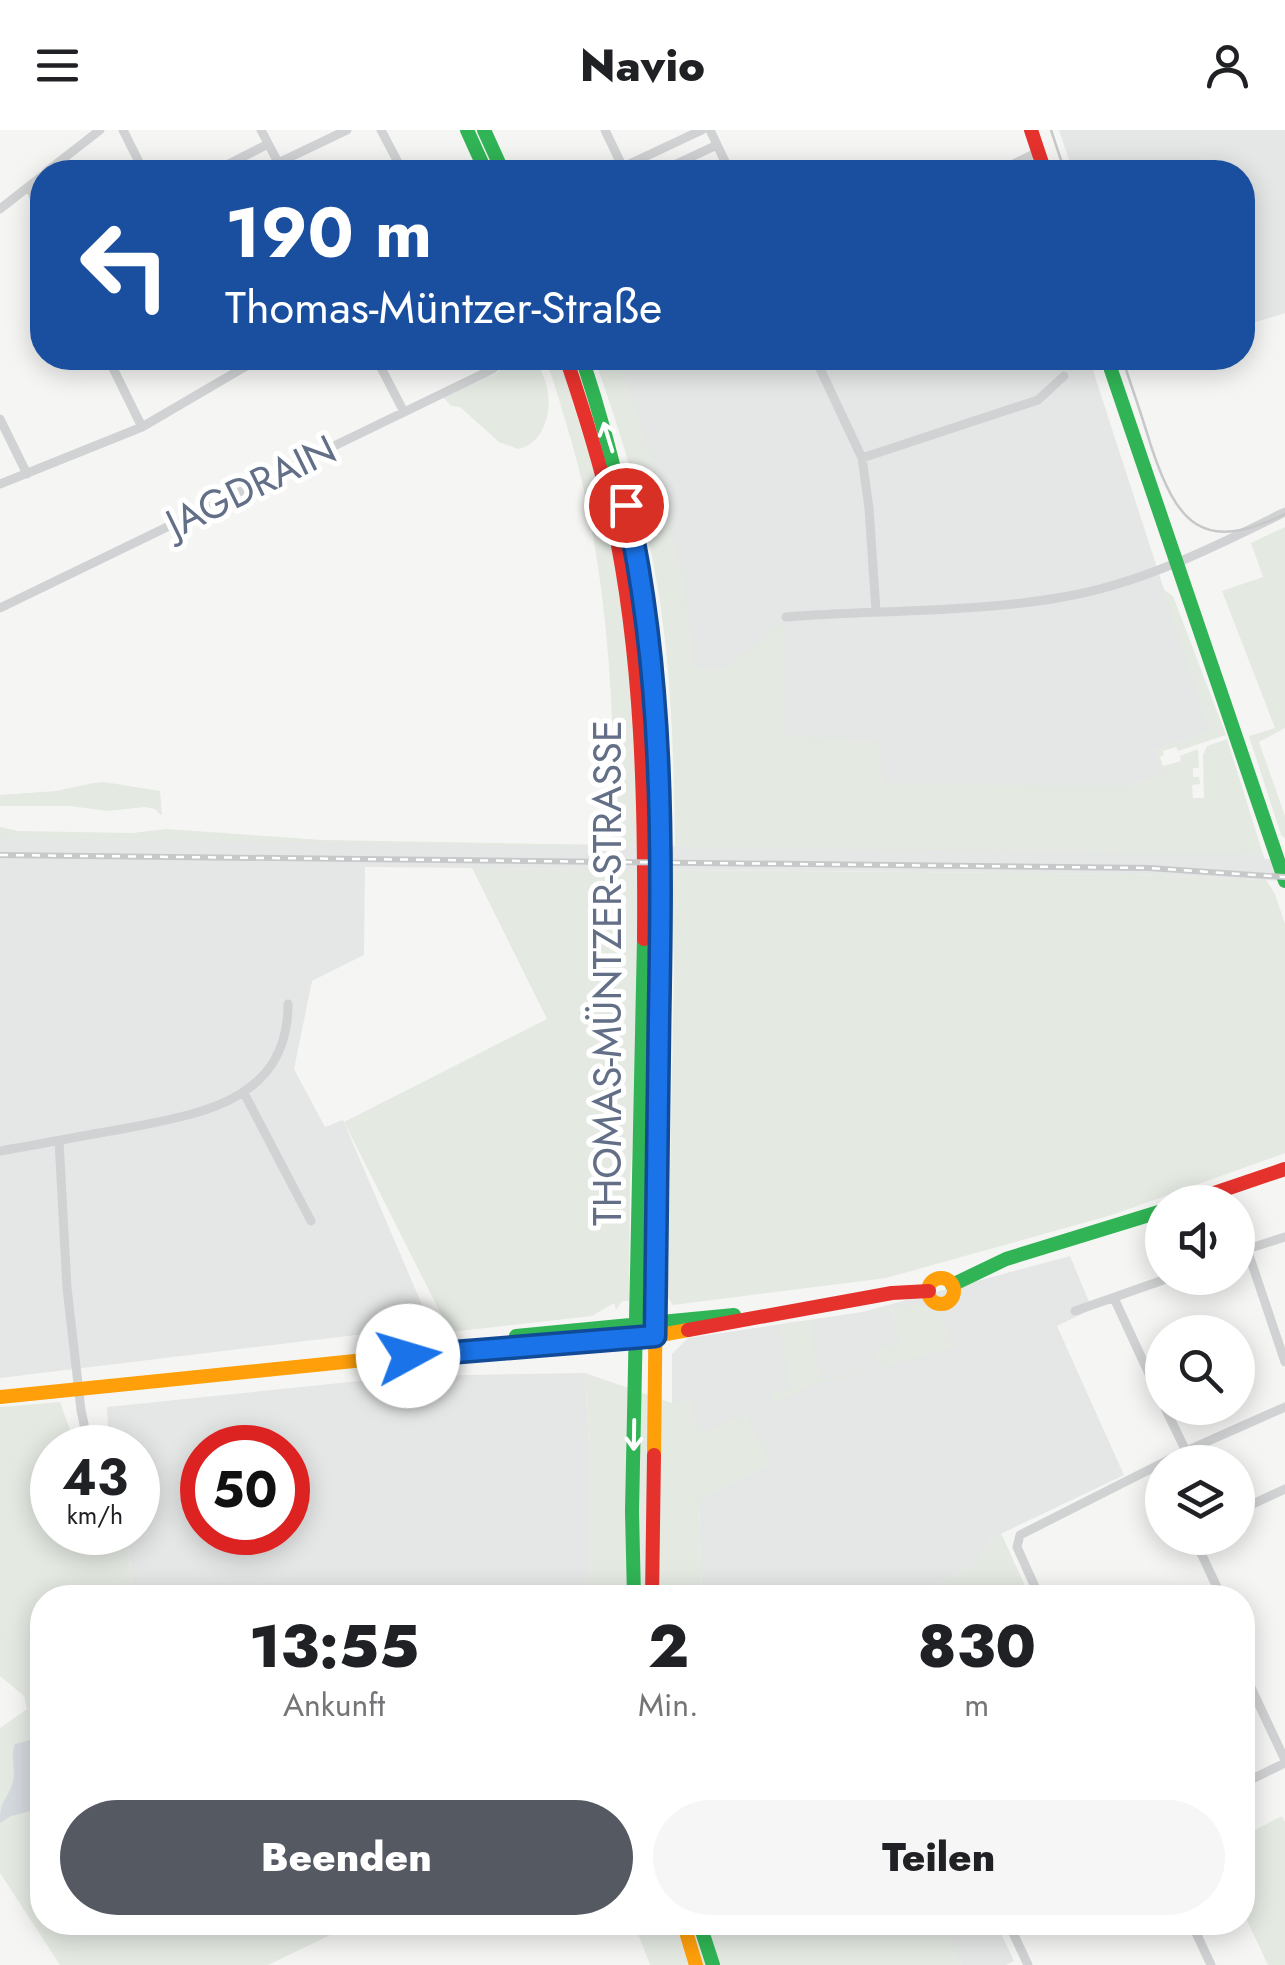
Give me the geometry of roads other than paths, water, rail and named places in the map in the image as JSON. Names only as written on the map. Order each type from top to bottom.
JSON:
[{"type":"main road","points":[[467,130],[481,160]]},
{"type":"main road","points":[[484,130],[498,160]]},
{"type":"main road","points":[[1031,130],[1041,160]]},
{"type":"main road","name":"THOMAS-MÜNTZER-STRASSE","points":[[570,370],[607,488],[625,576],[653,845]]},
{"type":"main road","name":"THOMAS-MÜNTZER-STRASSE","points":[[586,370],[616,462],[640,572],[655,696],[652,1585]]},
{"type":"main road","points":[[1111,370],[1285,881]]},
{"type":"main road","name":"THOMAS-MÜNTZER-STRASSE","points":[[634,1585],[636,1330],[653,871]]},
{"type":"main road","points":[[1238,1185],[1285,1169]]},
{"type":"main road","points":[[0,1396],[79,1388],[110,1380],[655,1328],[781,1313],[892,1293],[929,1290],[932,1299],[944,1303],[953,1295],[952,1285],[1006,1260],[1145,1216]]},
{"type":"main road","points":[[687,1935],[696,1965]]},
{"type":"main road","points":[[703,1935],[712,1965]]},
{"type":"street","points":[[62,160],[100,130]]},
{"type":"street","points":[[123,130],[138,160]]},
{"type":"street","points":[[261,130],[276,160]]},
{"type":"street","points":[[294,160],[347,130]]},
{"type":"street","points":[[382,130],[397,160]]},
{"type":"street","points":[[605,130],[619,160]]},
{"type":"street","points":[[644,160],[702,130]]},
{"type":"street","points":[[710,130],[724,160]]},
{"type":"street","points":[[237,160],[268,144]]},
{"type":"street","points":[[685,160],[717,145]]},
{"type":"street","points":[[1022,160],[1038,152]]},
{"type":"street","points":[[0,210],[30,187]]},
{"type":"street","points":[[114,370],[142,427]]},
{"type":"street","points":[[0,484],[142,427],[237,370]]},
{"type":"street","points":[[382,370],[404,412]]},
{"type":"street","name":"JAGDRAIN","points":[[0,608],[491,370]]},
{"type":"street","points":[[821,370],[862,458],[876,611]]},
{"type":"street","points":[[862,458],[1038,400],[1064,376]]},
{"type":"street","points":[[0,419],[27,474]]},
{"type":"street","points":[[786,616],[1007,604],[1063,597],[1124,582],[1285,512]]},
{"type":"street","points":[[0,1151],[191,1115],[244,1093],[270,1068],[282,1048],[288,1032],[288,1004]]},
{"type":"street","points":[[244,1093],[311,1221]]},
{"type":"street","points":[[58,1140],[63,1248],[85,1425]]},
{"type":"street","points":[[1255,1247],[1285,1237]]},
{"type":"street","points":[[1255,1285],[1285,1362]]},
{"type":"street","points":[[1075,1312],[1145,1287]]},
{"type":"street","points":[[1114,1298],[1145,1364]]},
{"type":"street","points":[[1200,1445],[1285,1407]]},
{"type":"street","points":[[1034,1585],[1017,1547],[1018,1539],[1145,1476]]},
{"type":"street","points":[[1255,1503],[1285,1488]]},
{"type":"street","points":[[1202,1555],[1216,1585]]},
{"type":"street","points":[[1255,1696],[1285,1762],[1255,1777]]},
{"type":"street","points":[[1014,1935],[1028,1965]]},
{"type":"street","points":[[1196,1935],[1211,1965]]},
{"type":"tram line","points":[[1051,130],[1061,160]]},
{"type":"tram line","points":[[1126,370],[1161,473],[1183,512],[1213,531],[1256,526],[1285,514]]},
{"type":"railway","points":[[0,855],[1149,868],[1285,877]]}]
